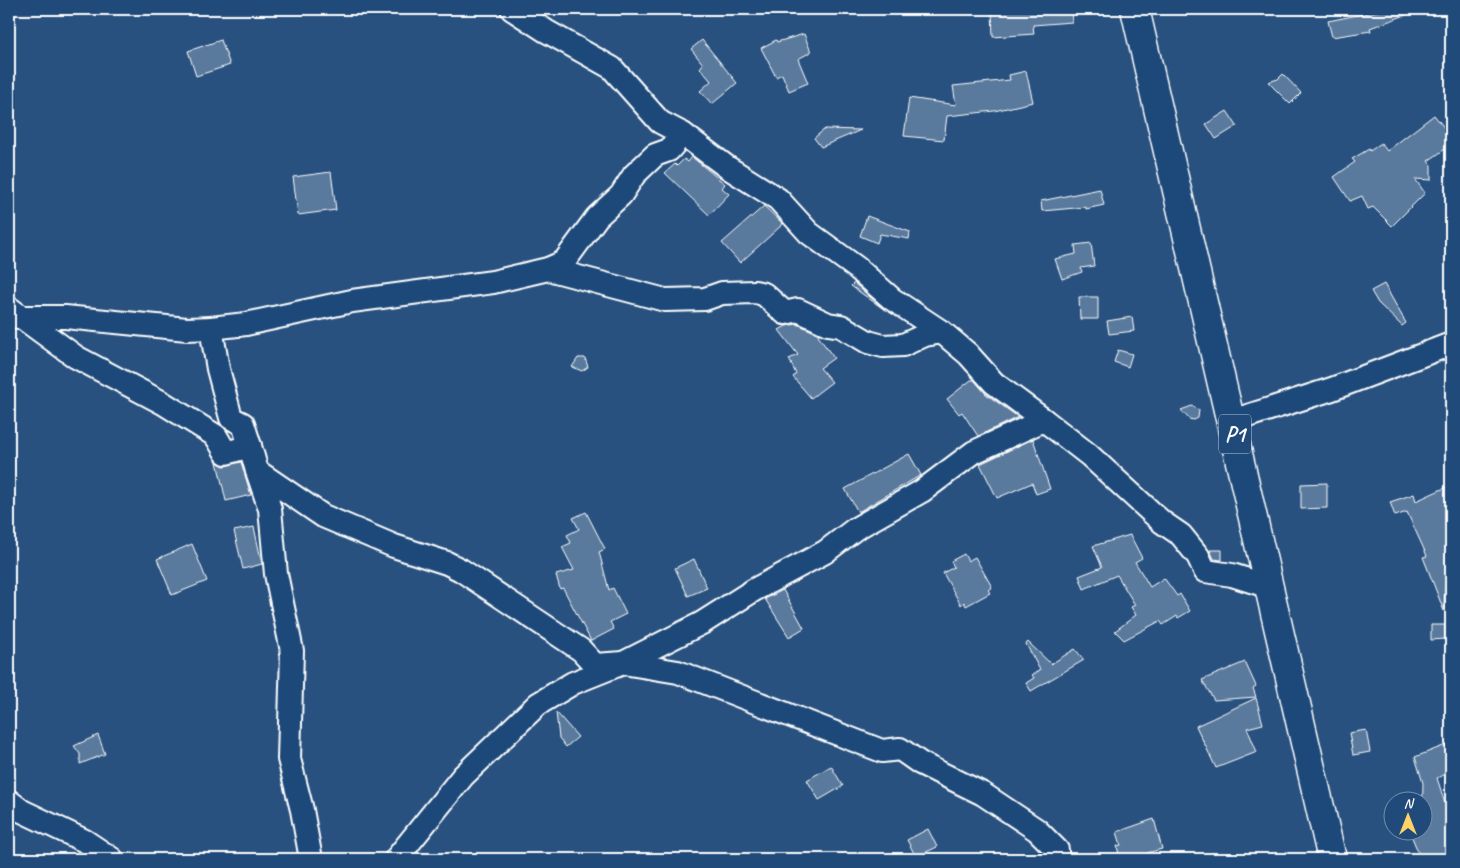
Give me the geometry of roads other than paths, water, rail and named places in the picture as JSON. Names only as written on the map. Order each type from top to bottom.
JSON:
[{"type":"main road","name":"P1","points":[[1135,9],[1332,859]]},
{"type":"street","points":[[512,9],[546,31],[612,68],[660,122],[683,134],[727,167],[778,199],[808,233],[857,268],[892,299],[942,332],[968,354],[994,383],[1089,455],[1162,522],[1182,535],[1198,556],[1205,572],[1232,575],[1270,587]]},
{"type":"street","points":[[14,313],[187,329],[212,328],[246,324],[352,301],[493,282],[548,270],[564,262],[597,217],[621,195],[634,176],[656,155],[669,150],[683,134]]},
{"type":"street","points":[[548,270],[665,300],[705,299],[722,293],[756,292],[764,294],[785,313],[798,310],[883,346],[903,345],[925,335],[942,332]]},
{"type":"street","points":[[14,313],[76,357],[163,403],[216,436],[226,453],[250,446]]},
{"type":"street","points":[[212,328],[218,369],[231,418],[243,424],[270,509],[276,574],[292,651],[289,760],[302,810],[311,859]]},
{"type":"street","points":[[1232,421],[1332,389],[1451,344]]},
{"type":"street","points":[[396,859],[463,776],[538,704],[573,683],[623,663],[702,623],[754,590],[825,552],[855,530],[922,491],[974,452],[1044,420]]},
{"type":"street","points":[[257,471],[323,516],[394,546],[447,563],[461,570],[581,650],[595,666],[623,663],[663,669],[697,678],[763,703],[823,730],[882,751],[900,749],[920,763],[983,794],[1037,830],[1057,850],[1057,859]]},
{"type":"street","points":[[9,801],[22,811],[85,841],[112,859]]}]
